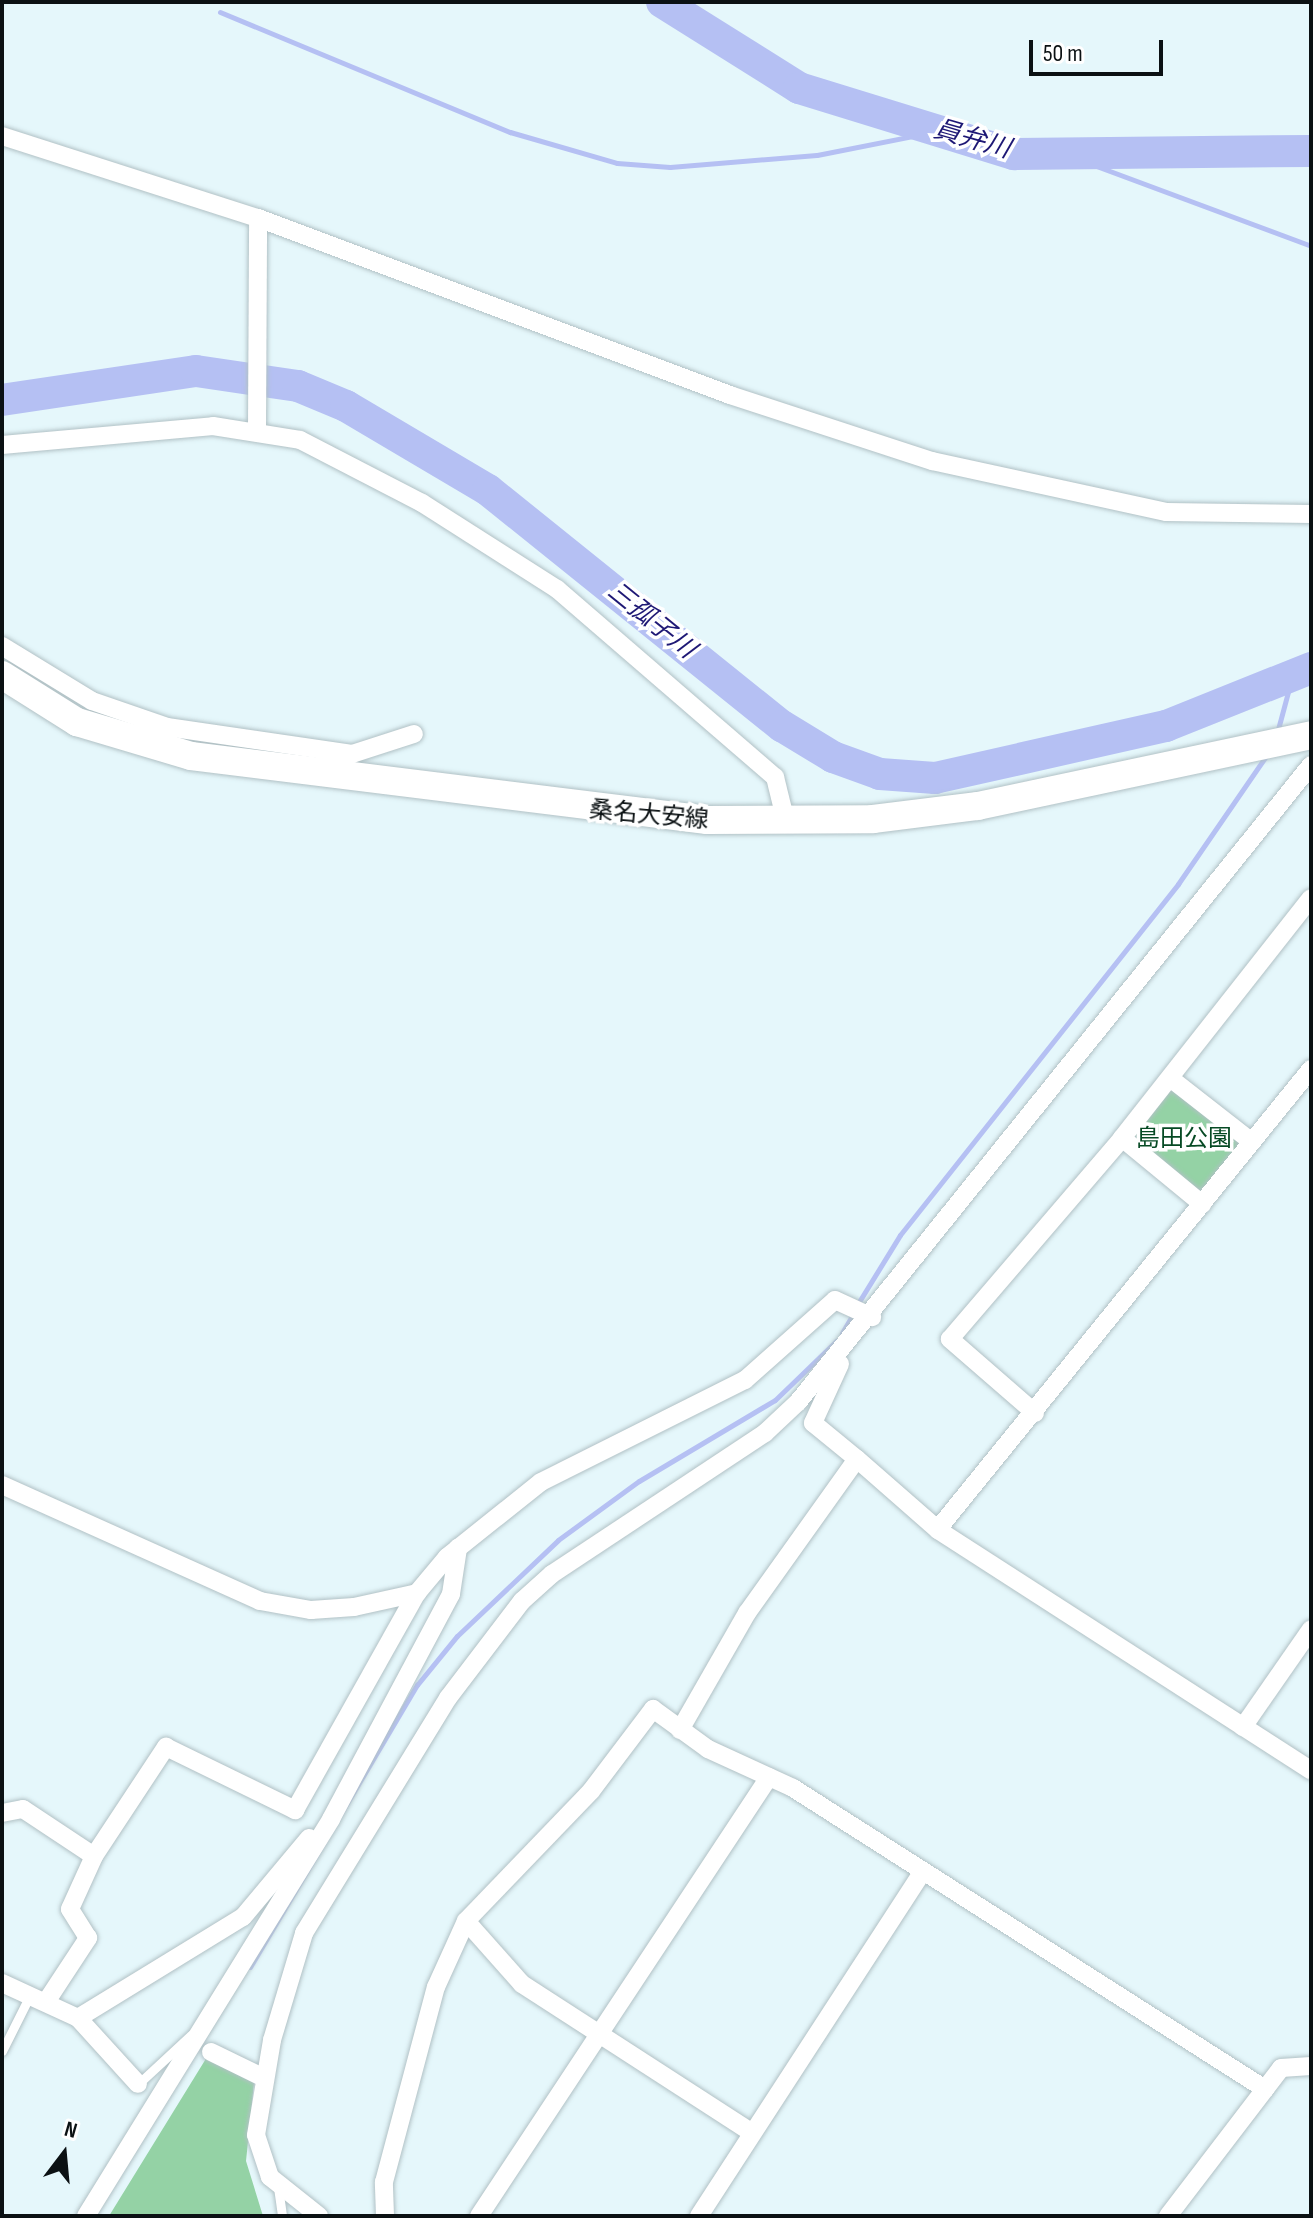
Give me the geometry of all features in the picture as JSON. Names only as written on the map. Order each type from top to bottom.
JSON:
[{"type":"main road","name":"桑名大安線","points":[[2,675],[77,722],[191,756],[562,807],[786,822],[978,806],[1228,750],[1306,736]]},
{"type":"street","points":[[2,136],[258,218],[730,395],[932,461],[1166,512],[1311,514]]},
{"type":"street","points":[[257,424],[258,218]]},
{"type":"street","points":[[2,445],[148,428],[257,424],[300,440],[389,485],[557,589],[775,777],[786,822]]},
{"type":"street","points":[[2,646],[92,701],[167,727],[352,754],[414,734]]},
{"type":"street","points":[[1311,765],[946,1212],[868,1315],[849,1345],[813,1423],[938,1530],[1311,1770]]},
{"type":"street","points":[[1035,1413],[950,1339],[1122,1138],[1311,898]]},
{"type":"street","points":[[942,1524],[1311,1069]]},
{"type":"street","points":[[1170,1078],[1252,1142]]},
{"type":"street","points":[[1122,1138],[1202,1204]]},
{"type":"street","points":[[38,1998],[88,1938],[70,1909],[94,1856],[166,1747],[295,1810],[417,1593],[458,1548],[541,1482],[745,1380],[835,1300],[868,1315]]},
{"type":"street","points":[[319,2216],[278,2184],[256,2135],[257,2075],[304,1933],[481,1650],[552,1574],[765,1433],[849,1345]]},
{"type":"street","points":[[680,1730],[747,1613],[857,1459]]},
{"type":"street","points":[[2,1485],[260,1601],[333,1610],[417,1593]]},
{"type":"street","points":[[86,2216],[362,1762],[451,1594],[458,1548]]},
{"type":"street","points":[[1243,1727],[1311,1629]]},
{"type":"street","points":[[385,2216],[384,2182],[436,1987],[466,1921],[591,1791],[653,1709],[680,1730],[769,1777],[1265,2089]]},
{"type":"street","points":[[78,2018],[243,1917],[362,1762]]},
{"type":"street","points":[[479,2216],[596,2031],[769,1777]]},
{"type":"street","points":[[2,1813],[23,1809],[94,1856]]},
{"type":"street","points":[[699,2216],[921,1874]]},
{"type":"street","points":[[466,1921],[522,1984],[751,2132]]},
{"type":"street","points":[[2,1983],[78,2018],[138,2084]]},
{"type":"street","points":[[211,2052],[257,2075]]},
{"type":"street","points":[[1168,2216],[1281,2068],[1311,2066]]},
{"type":"lane","points":[[2,2051],[38,1998]]},
{"type":"lane","points":[[138,2084],[204,2026]]},
{"type":"lane","points":[[278,2184],[282,2216]]},
{"type":"green space","name":"島田公園","points":[[1170,1084],[1245,1143],[1201,1198],[1127,1136]]},
{"type":"green space","points":[[207,2057],[254,2083],[246,2161],[263,2216],[109,2216]]},
{"type":"waterway","name":"員弁川","points":[[662,2],[799,88],[1014,154],[1311,151]]},
{"type":"waterway","points":[[220,12],[510,132],[617,163],[670,167],[817,155],[938,131]]},
{"type":"waterway","points":[[1064,154],[1311,246]]},
{"type":"waterway","name":"三孤子川","points":[[2,400],[196,371],[298,386],[346,406],[488,490],[782,726],[833,757],[880,774],[935,778],[1166,726],[1311,668]]},
{"type":"waterway","points":[[1277,733],[1292,677]]},
{"type":"waterway","points":[[857,1305],[900,1235],[1178,884],[1266,756]]},
{"type":"waterway","points":[[842,1333],[853,1314]]},
{"type":"waterway","points":[[250,1967],[417,1685],[457,1636],[558,1540],[639,1481],[775,1400],[836,1341]]}]
